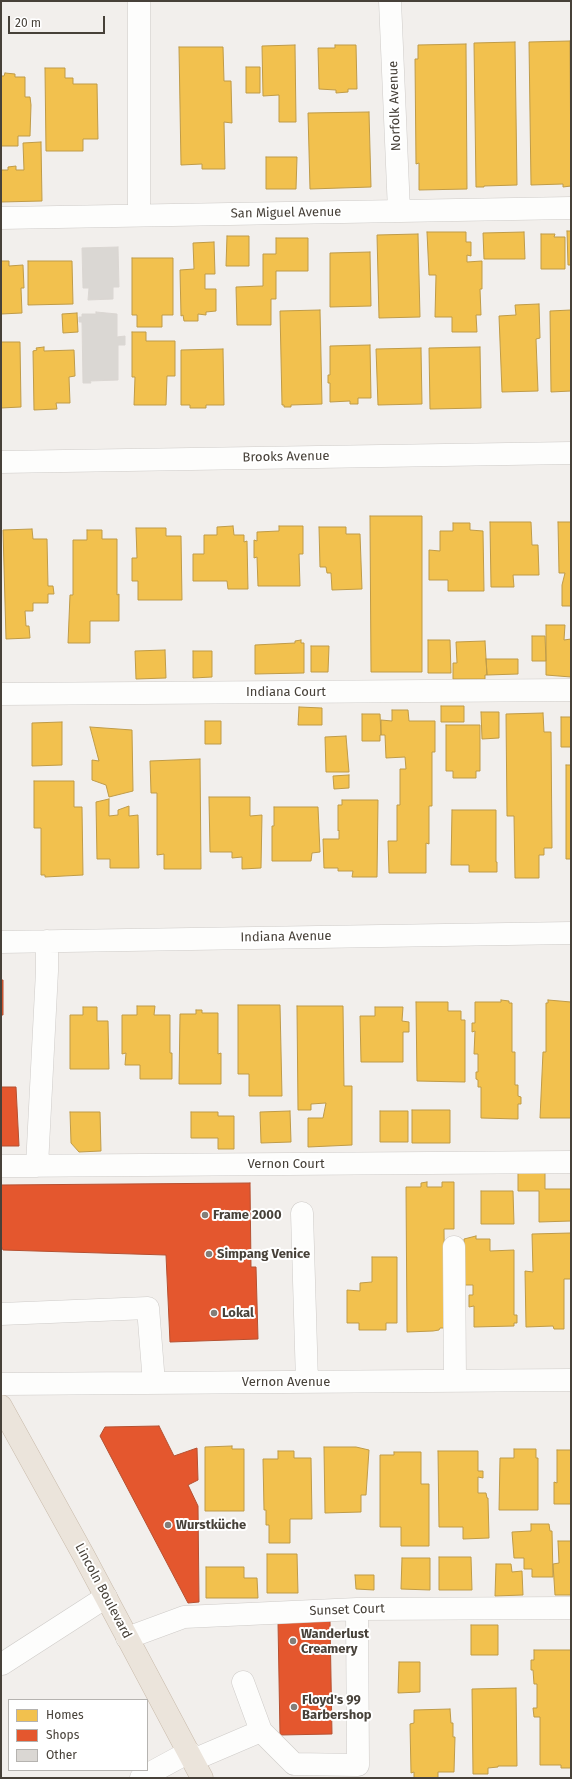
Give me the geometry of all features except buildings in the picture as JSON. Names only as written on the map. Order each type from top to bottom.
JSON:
[{"type":"highway","name":"Lincoln Boulevard","points":[[1,1406],[106,1597],[194,1764]]},
{"type":"street","points":[[139,1],[139,215]]},
{"type":"street","name":"Norfolk Avenue","points":[[390,1],[399,211]]},
{"type":"street","name":"San Miguel Avenue","points":[[1,218],[571,208]]},
{"type":"street","name":"Brooks Avenue","points":[[1,462],[571,453]]},
{"type":"street","name":"Indiana Court","points":[[1,694],[571,690]]},
{"type":"street","name":"Indiana Avenue","points":[[1,942],[571,933]]},
{"type":"street","points":[[37,1166],[47,971],[47,941]]},
{"type":"street","name":"Vernon Court","points":[[1,1166],[571,1162]]},
{"type":"street","points":[[302,1213],[307,1382]]},
{"type":"street","points":[[454,1247],[455,1381]]},
{"type":"street","points":[[1,1314],[148,1308],[154,1383]]},
{"type":"street","name":"Vernon Avenue","points":[[1,1384],[571,1380]]},
{"type":"street","points":[[2,1664],[106,1597]]},
{"type":"street","name":"Sunset Court","points":[[127,1638],[184,1617],[357,1609],[571,1608]]},
{"type":"street","points":[[243,1682],[261,1731],[294,1764],[358,1765],[357,1609]]},
{"type":"street","points":[[141,1778],[194,1764],[261,1731]]},
{"type":"place","name":"Frame 2000","points":[[205,1215]]},
{"type":"place","name":"Simpang Venice","points":[[209,1254]]},
{"type":"place","name":"Lokal","points":[[214,1313]]},
{"type":"place","name":"Wurstküche","points":[[168,1525]]},
{"type":"place","name":"Wanderlust Creamery","points":[[293,1641]]},
{"type":"place","name":"Floyd's 99 Barbershop","points":[[294,1707]]}]
